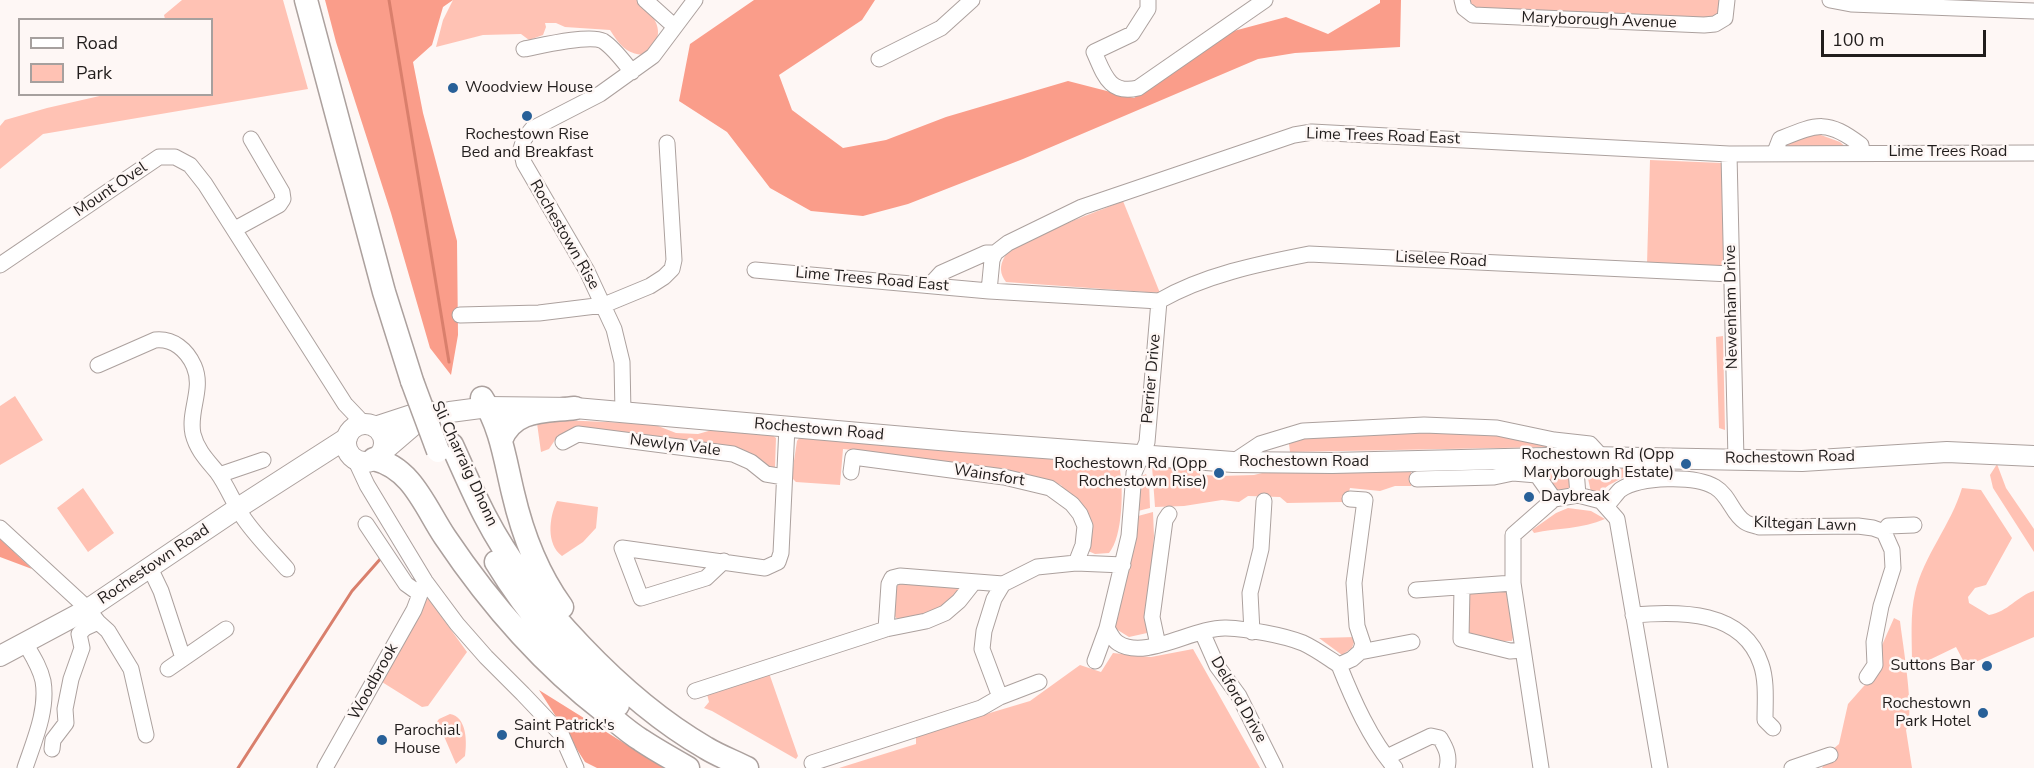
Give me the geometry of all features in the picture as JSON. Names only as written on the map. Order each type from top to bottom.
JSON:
[{"type":"highway","name":"Sli Charraig Dhonn","points":[[306,0],[384,292],[476,531],[513,590],[555,645],[600,690],[645,729],[700,768]]},
{"type":"highway","points":[[485,403],[501,440],[513,496],[527,541],[559,602],[614,678]]},
{"type":"highway","points":[[501,440],[505,428],[513,420],[526,415],[575,408]]},
{"type":"highway","points":[[363,445],[390,463],[411,482],[444,536],[482,590],[530,646],[575,689],[630,732],[688,768]]},
{"type":"highway","name":"Sli Charraig Dhonn","points":[[445,448],[519,572],[556,619],[614,678],[649,708],[706,748],[747,768]]},
{"type":"main road","name":"Rochestown Road","points":[[0,656],[25,643],[93,615],[150,568],[238,508],[304,467],[338,456],[415,424],[485,403],[536,398],[575,408],[623,413],[1233,462],[1332,463],[1575,457],[1802,461],[1947,452],[2034,456]]},
{"type":"main road","name":"Rochestown Road","points":[[363,445],[451,401],[485,403]]},
{"type":"street","points":[[645,0],[674,26]]},
{"type":"street","name":"Rochestown Rise","points":[[623,413],[622,362],[614,329],[587,271],[533,182],[524,163],[521,149],[524,139],[532,129],[600,94],[653,57],[695,0]]},
{"type":"street","points":[[879,59],[941,28],[972,0]]},
{"type":"street","points":[[1148,0],[1148,9],[1132,34],[1094,52],[1109,81],[1118,88],[1128,90],[1138,88],[1265,0]]},
{"type":"street","name":"Maryborough Avenue","points":[[1462,0],[1464,8],[1473,15],[1704,25],[1715,24],[1725,18],[1727,0]]},
{"type":"street","points":[[1830,0],[1851,4],[2034,11]]},
{"type":"street","points":[[524,49],[594,39],[603,41],[632,72]]},
{"type":"street","points":[[1775,152],[1780,139],[1812,126],[1830,127],[1848,134],[1861,145],[1862,152]]},
{"type":"street","name":"Lime Trees Road East","points":[[930,285],[940,273],[986,253],[995,253],[1008,243],[1082,207],[1294,135],[1312,132],[1726,154]]},
{"type":"street","points":[[235,229],[279,205],[283,200],[282,192],[250,139]]},
{"type":"street","name":"Rochestown Rise","points":[[460,315],[539,313],[604,305],[650,286],[664,277],[672,269],[674,260],[667,143]]},
{"type":"street","name":"Lime Trees Road","points":[[1726,154],[1775,152],[2034,153]]},
{"type":"street","name":"Newenham Drive","points":[[1726,154],[1736,460]]},
{"type":"street","name":"Mount Ovel","points":[[0,265],[159,157],[175,157],[190,165],[235,229],[345,404],[351,424],[363,445],[368,469],[367,485],[423,588]]},
{"type":"street","points":[[988,291],[995,253]]},
{"type":"street","name":"Liselee Road","points":[[1159,301],[1201,282],[1265,262],[1309,254],[1731,274]]},
{"type":"street","name":"Lime Trees Road East","points":[[755,270],[988,291],[1159,301]]},
{"type":"street","name":"Perrier Drive","points":[[1095,661],[1107,628],[1123,565],[1129,536],[1134,473],[1147,442],[1159,301]]},
{"type":"street","points":[[98,365],[146,342],[162,340],[176,343],[187,355],[196,375],[198,392],[192,419],[194,436],[245,521],[287,569]]},
{"type":"street","points":[[1233,462],[1260,444],[1304,431],[1424,424],[1497,428],[1554,440],[1590,444],[1602,457]]},
{"type":"street","points":[[724,561],[706,578],[640,598],[622,548],[724,561],[765,568],[778,561],[781,553],[787,427]]},
{"type":"street","name":"Newlyn Vale","points":[[563,442],[578,434],[733,454],[751,462],[766,474],[784,477]]},
{"type":"street","name":"Wainsfort","points":[[851,472],[853,457],[1004,477],[1050,488],[1072,504],[1080,514],[1084,526],[1083,545],[1076,563]]},
{"type":"street","points":[[1575,457],[1578,495]]},
{"type":"street","points":[[219,475],[263,460]]},
{"type":"street","points":[[1417,479],[1494,477],[1513,473],[1537,475],[1554,499]]},
{"type":"street","name":"Kiltegan Lawn","points":[[1601,501],[1608,504],[1620,490],[1631,485],[1671,478],[1691,480],[1716,487],[1728,498],[1745,523],[1759,527],[1858,526],[1884,532]]},
{"type":"street","points":[[1541,768],[1513,583],[1513,535],[1554,499],[1578,495],[1601,501],[1617,519],[1660,768]]},
{"type":"street","points":[[1339,665],[1360,652],[1363,644],[1357,626],[1354,583],[1365,500],[1350,499]]},
{"type":"street","points":[[1252,632],[1251,593],[1261,549],[1264,501]]},
{"type":"street","points":[[1158,645],[1152,617],[1165,520],[1169,514]]},
{"type":"street","points":[[366,524],[406,584],[423,588],[561,734],[576,768]]},
{"type":"street","points":[[1868,677],[1875,665],[1876,633],[1881,606],[1893,567],[1892,550],[1884,532],[1888,526],[1914,525]]},
{"type":"street","points":[[0,528],[93,615],[108,632],[132,669],[146,735]]},
{"type":"street","points":[[886,629],[889,584],[892,578],[900,576],[1003,584],[1037,567],[1076,563],[1123,565]]},
{"type":"street","points":[[150,568],[161,591],[183,658]]},
{"type":"street","points":[[695,691],[886,629],[926,621],[945,613],[959,602],[974,582]]},
{"type":"street","points":[[1416,590],[1513,583]]},
{"type":"street","points":[[1000,697],[982,649],[984,631],[994,599],[1003,584]]},
{"type":"street","name":"Woodbrook","points":[[325,768],[388,659],[423,588]]},
{"type":"street","points":[[1462,588],[1461,639],[1510,651],[1522,650]]},
{"type":"street","points":[[1633,615],[1690,613],[1725,624],[1743,634],[1756,650],[1762,665],[1765,720],[1773,728]]},
{"type":"street","points":[[52,749],[53,740],[66,723],[65,709],[70,679],[82,648],[79,634],[93,615]]},
{"type":"street","points":[[1107,628],[1116,642],[1132,649],[1158,645],[1224,628],[1303,644],[1339,665],[1353,700],[1391,762],[1431,736],[1440,738],[1446,748],[1449,761],[1447,768]]},
{"type":"street","points":[[168,669],[226,629]]},
{"type":"street","name":"Delford Drive","points":[[1202,632],[1217,666],[1239,696],[1275,768]]},
{"type":"street","points":[[1360,652],[1412,642]]},
{"type":"street","points":[[25,643],[43,680],[44,703],[25,768]]},
{"type":"street","points":[[812,763],[981,708],[1000,697],[1039,682]]},
{"type":"street","points":[[1792,768],[1830,755]]},
{"type":"green space","points":[[182,0],[283,0],[308,89],[43,134],[0,169],[0,126],[5,120],[100,96],[213,96],[213,18],[165,18],[164,15]]},
{"type":"green space","points":[[453,0],[639,0],[655,21],[658,34],[651,48],[643,55],[623,47],[610,30],[565,27],[556,23],[545,23],[543,35],[529,40],[521,34],[483,35],[436,47],[443,20]]},
{"type":"green space","points":[[1462,0],[1727,0],[1715,24],[1473,15]]},
{"type":"green space","points":[[1810,131],[1840,142],[1847,148],[1787,148],[1787,142]]},
{"type":"green space","points":[[1650,160],[1722,163],[1724,267],[1647,264]]},
{"type":"green space","points":[[1123,201],[1160,293],[1006,282],[1002,276],[1001,267],[1005,256],[1024,242]]},
{"type":"green space","points":[[1723,336],[1725,430],[1719,428],[1716,337]]},
{"type":"green space","points":[[15,396],[43,440],[0,465],[0,406]]},
{"type":"green space","points":[[536,416],[560,420],[653,424],[676,433],[698,434],[712,430],[771,434],[776,438],[775,467],[771,468],[717,447],[568,431],[557,437],[549,449],[541,452]]},
{"type":"green space","points":[[1498,431],[1550,447],[1290,452],[1289,444],[1308,434]]},
{"type":"green space","points":[[800,437],[1119,465],[1122,498],[1120,524],[1114,545],[1109,553],[1095,554],[1086,550],[1072,504],[1061,485],[1007,473],[898,455],[843,449],[840,485],[796,482],[792,474],[797,441]]},
{"type":"green space","points":[[1636,464],[1639,469],[1597,494],[1591,492],[1587,474],[1588,465]]},
{"type":"green space","points":[[1997,464],[2006,488],[2034,529],[2034,552],[1993,488],[1990,475]]},
{"type":"green space","points":[[1533,465],[1567,466],[1572,491],[1556,491]]},
{"type":"green space","points":[[1152,466],[1193,470],[1205,475],[1220,476],[1254,475],[1270,471],[1411,470],[1411,486],[1395,486],[1380,491],[1350,488],[1347,499],[1343,502],[1287,503],[1280,497],[1248,496],[1239,502],[1222,500],[1184,506],[1155,507]]},
{"type":"green space","points":[[1146,474],[1149,481],[1150,508],[1138,511],[1142,476]]},
{"type":"green space","points":[[83,488],[114,533],[88,552],[57,508]]},
{"type":"green space","points":[[1962,488],[1981,490],[2012,538],[1986,585],[1975,588],[1968,597],[1969,603],[1989,615],[2002,611],[2022,596],[2034,591],[2034,637],[1966,666],[1956,647],[1927,661],[1912,662],[1913,601],[1919,579]]},
{"type":"green space","points":[[557,501],[598,507],[596,528],[583,542],[562,556],[553,545],[551,538],[552,515]]},
{"type":"green space","points":[[1568,508],[1591,511],[1605,519],[1578,527],[1534,533],[1532,530],[1556,513]]},
{"type":"green space","points":[[1153,512],[1154,536],[1147,633],[1129,637],[1116,629],[1115,620],[1118,617],[1138,516]]},
{"type":"green space","points":[[903,581],[960,587],[960,593],[949,605],[910,620],[896,618],[893,613],[896,587]]},
{"type":"green space","points":[[1508,589],[1514,634],[1512,641],[1492,641],[1471,636],[1465,627],[1469,591]]},
{"type":"green space","points":[[428,598],[467,652],[428,706],[422,707],[382,682],[418,612]]},
{"type":"green space","points":[[1894,618],[1900,621],[1905,661],[1910,711],[1906,730],[1912,768],[1822,768],[1832,750],[1839,744],[1848,704],[1871,678],[1879,652]]},
{"type":"green space","points":[[1356,637],[1352,648],[1342,655],[1319,638]]},
{"type":"green space","points":[[1193,649],[1260,768],[839,768],[916,744],[916,735],[1030,701],[1080,665],[1101,672],[1113,653],[1151,657]]},
{"type":"green space","points":[[769,673],[798,756],[796,759],[704,708],[709,702],[707,694]]},
{"type":"green space","points":[[450,714],[460,720],[466,737],[465,756],[456,764],[440,727],[432,728],[439,719]]},
{"type":"shaded area","points":[[325,0],[453,0],[443,7],[432,45],[413,62],[423,113],[457,241],[458,335],[451,375],[430,348]]},
{"type":"shaded area","points":[[754,0],[875,0],[862,20],[779,75],[792,110],[843,148],[886,140],[946,117],[1068,81],[1134,98],[1230,32],[1286,17],[1328,34],[1380,3],[1380,0],[1401,0],[1400,47],[1295,53],[1258,59],[1023,159],[908,204],[863,216],[811,211],[770,188],[727,132],[679,101],[690,44]]},
{"type":"shaded area","points":[[0,539],[32,569],[0,557]]},
{"type":"shaded area","points":[[539,690],[664,768],[597,768],[585,762]]},
{"type":"waterway","points":[[389,0],[449,362]]},
{"type":"waterway","points":[[238,768],[352,591],[382,557]]},
{"type":"place","name":"Woodview House","points":[[453,88]]},
{"type":"place","name":"Rochestown Rise Bed and Breakfast","points":[[527,116]]},
{"type":"place","name":"Rochestown Rd (Opp Maryborough Estate)","points":[[1686,464]]},
{"type":"place","name":"Rochestown Rd (Opp Rochestown Rise)","points":[[1219,473]]},
{"type":"place","name":"Daybreak","points":[[1529,497]]},
{"type":"place","name":"Suttons Bar","points":[[1987,666]]},
{"type":"place","name":"Rochestown Park Hotel","points":[[1983,713]]},
{"type":"place","name":"Saint Patrick's Church","points":[[502,735]]},
{"type":"place","name":"Parochial House","points":[[382,740]]}]
